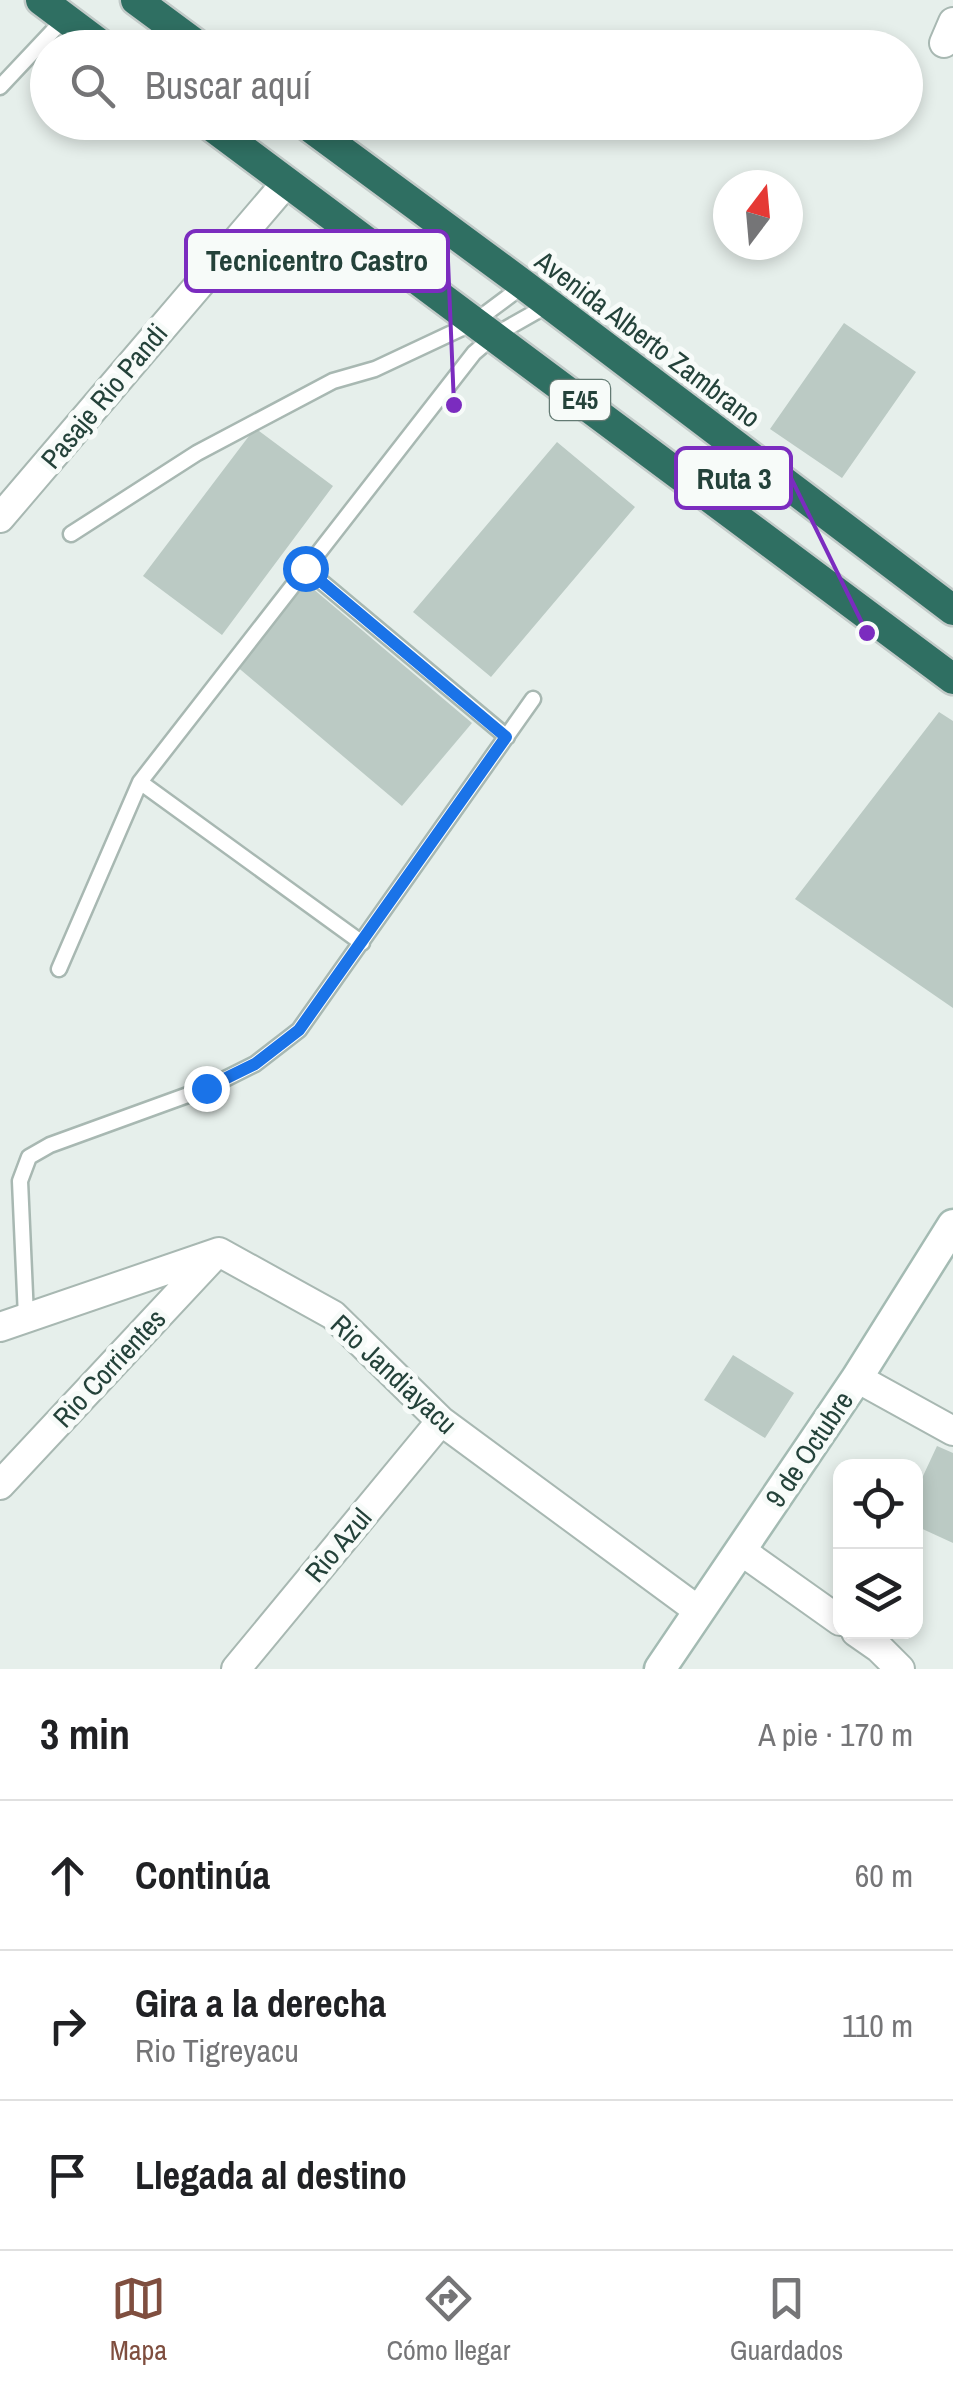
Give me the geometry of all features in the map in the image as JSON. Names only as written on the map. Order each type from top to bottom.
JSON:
[{"type":"highway","points":[[136,0],[176,30]]},
{"type":"highway","points":[[53,9],[81,30]]},
{"type":"highway","name":"E45","points":[[230,140],[953,679]]},
{"type":"highway","name":"Avenida Alberto Zambrano","points":[[327,140],[953,610]]},
{"type":"street","name":"Pasaje Rio Pandi","points":[[0,518],[286,183]]},
{"type":"street","name":"9 de Octubre","points":[[660,1669],[857,1378],[953,1226]]},
{"type":"street","points":[[13,1322],[219,1252]]},
{"type":"street","name":"Rio Jandiayacu","points":[[219,1252],[333,1316],[441,1421],[699,1611]]},
{"type":"street","name":"Rio Corrientes","points":[[0,1485],[219,1252]]},
{"type":"street","points":[[857,1378],[953,1431]]},
{"type":"street","name":"Rio Azul","points":[[236,1669],[441,1421]]},
{"type":"street","points":[[740,1550],[833,1615]]},
{"type":"street","points":[[866,1639],[900,1669]]},
{"type":"lane","points":[[39,30],[53,9]]},
{"type":"lane","points":[[0,87],[30,43]]},
{"type":"lane","points":[[59,969],[140,782],[474,353],[484,329],[524,285]]},
{"type":"lane","points":[[71,534],[197,453],[333,381],[548,304]]},
{"type":"lane","points":[[305,568],[506,737]]},
{"type":"lane","points":[[13,1322],[20,1181],[29,1157],[50,1144],[206,1088],[255,1064],[299,1030],[533,699]]},
{"type":"lane","points":[[140,782],[362,943]]},
{"type":"building","points":[[844,323],[916,372],[842,478],[770,429]]},
{"type":"building","points":[[255,428],[333,486],[222,635],[143,576]]},
{"type":"building","points":[[557,442],[635,507],[491,677],[413,612]]},
{"type":"building","points":[[305,582],[472,723],[402,806],[235,665]]},
{"type":"building","points":[[939,712],[953,721],[953,1008],[795,899]]},
{"type":"building","points":[[733,1355],[794,1393],[765,1438],[704,1400]]},
{"type":"building","points":[[937,1446],[953,1453],[953,1543],[923,1529],[923,1476]]},
{"type":"place","name":"Tecnicentro Castro","points":[[454,405]]},
{"type":"place","name":"Ruta 3","points":[[867,633]]},
{"type":"route","points":[[206,1088],[255,1064],[299,1030],[506,737],[305,568]]}]
